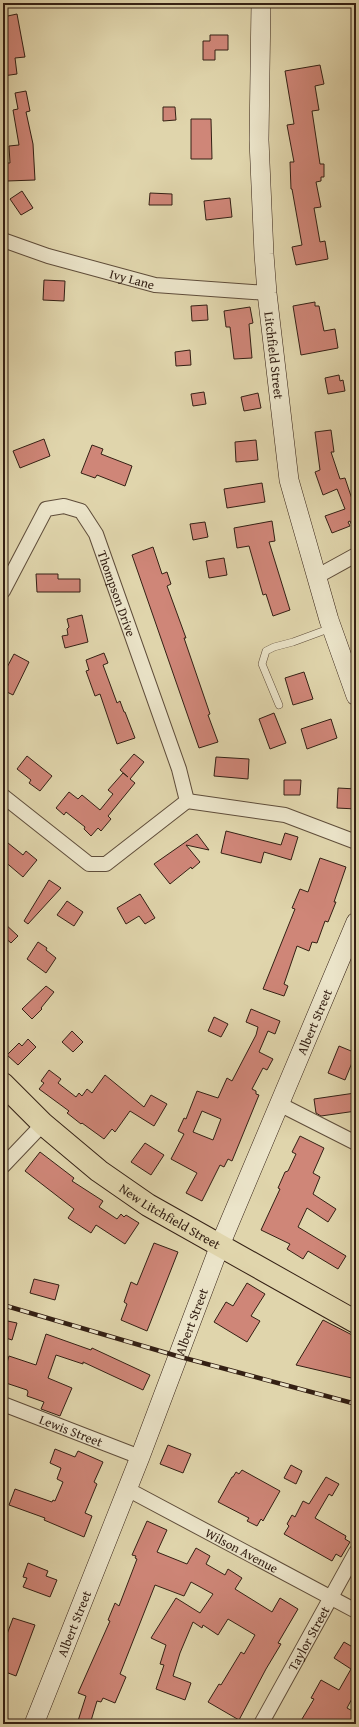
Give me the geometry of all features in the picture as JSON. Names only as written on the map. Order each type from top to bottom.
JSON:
[{"type":"highway","name":"New Litchfield Street","points":[[3,1084],[42,1124],[99,1171],[148,1204],[356,1322]]},
{"type":"street","name":"Litchfield Street","points":[[261,3],[259,140],[267,293],[289,480],[316,577],[356,696]]},
{"type":"street","name":"Ivy Lane","points":[[3,240],[48,256],[155,286],[267,293]]},
{"type":"street","name":"Thompson Drive","points":[[3,591],[46,509],[64,506],[81,511],[96,534],[178,768],[187,801]]},
{"type":"street","points":[[316,577],[356,555]]},
{"type":"street","points":[[3,796],[89,864],[106,864],[187,801],[285,815],[356,842]]},
{"type":"street","name":"Albert Street","points":[[34,1724],[140,1457],[220,1245],[356,922]]},
{"type":"street","points":[[279,1104],[356,1144]]},
{"type":"street","points":[[3,1166],[42,1124]]},
{"type":"street","name":"Lewis Street","points":[[3,1404],[140,1457]]},
{"type":"street","name":"Wilson Avenue","points":[[127,1489],[356,1611]]},
{"type":"street","name":"Taylor Street","points":[[261,1724],[356,1552]]},
{"type":"lane","points":[[279,705],[262,664],[266,651],[274,646],[293,642],[332,628]]},
{"type":"building","points":[[17,14],[25,57],[15,58],[17,74],[3,76],[3,17]]},
{"type":"building","points":[[210,35],[228,35],[228,50],[215,50],[215,60],[203,60],[203,41],[210,41]]},
{"type":"building","points":[[320,65],[324,84],[315,86],[319,110],[312,111],[320,164],[324,164],[324,177],[321,177],[321,181],[316,182],[321,207],[314,208],[320,242],[325,241],[328,259],[296,265],[292,247],[302,245],[291,189],[290,162],[294,162],[287,125],[294,124],[285,71]]},
{"type":"building","points":[[26,91],[30,111],[26,112],[33,144],[35,180],[7,181],[6,163],[10,163],[9,146],[19,145],[13,110],[18,109],[15,93]]},
{"type":"building","points":[[163,107],[175,107],[176,120],[163,121]]},
{"type":"building","points":[[191,119],[211,119],[212,159],[191,159]]},
{"type":"building","points":[[22,191],[33,208],[21,215],[10,199]]},
{"type":"building","points":[[150,193],[172,194],[172,205],[149,205]]},
{"type":"building","points":[[230,198],[232,217],[206,220],[204,201]]},
{"type":"building","points":[[44,280],[65,281],[64,301],[43,300]]},
{"type":"building","points":[[315,302],[315,306],[319,306],[324,331],[335,329],[338,348],[301,355],[293,306]]},
{"type":"building","points":[[207,305],[208,320],[192,321],[191,306]]},
{"type":"building","points":[[250,307],[253,323],[249,324],[252,358],[234,359],[230,327],[226,327],[224,311]]},
{"type":"building","points":[[190,350],[191,365],[176,366],[175,352]]},
{"type":"building","points":[[339,375],[340,381],[343,380],[345,391],[328,394],[325,378]]},
{"type":"building","points":[[204,392],[206,404],[193,406],[191,394]]},
{"type":"building","points":[[258,393],[261,408],[244,411],[241,397]]},
{"type":"building","points":[[331,430],[334,452],[331,452],[340,479],[345,478],[353,502],[356,501],[356,535],[350,521],[348,522],[350,526],[332,533],[325,516],[345,509],[337,489],[323,495],[315,472],[320,470],[315,432]]},
{"type":"building","points":[[44,439],[50,456],[20,468],[13,451]]},
{"type":"building","points":[[256,440],[258,460],[236,462],[235,442]]},
{"type":"building","points":[[92,445],[103,449],[101,454],[132,466],[125,486],[97,475],[95,478],[81,473]]},
{"type":"building","points":[[262,483],[265,502],[227,508],[224,489]]},
{"type":"building","points":[[272,521],[275,541],[269,542],[290,610],[273,616],[266,594],[263,595],[249,546],[237,548],[234,528]]},
{"type":"building","points":[[205,522],[208,537],[193,540],[190,524]]},
{"type":"building","points":[[153,547],[162,574],[167,572],[171,584],[167,586],[186,638],[184,638],[218,742],[199,748],[132,555]]},
{"type":"building","points":[[224,558],[227,575],[209,578],[206,561]]},
{"type":"building","points":[[36,574],[58,574],[58,579],[80,579],[80,592],[37,592]]},
{"type":"building","points":[[82,615],[88,642],[65,648],[62,636],[68,635],[67,629],[69,627],[67,619]]},
{"type":"building","points":[[104,653],[108,663],[103,665],[117,703],[120,701],[135,738],[117,744],[100,694],[95,696],[86,671],[89,670],[86,660]]},
{"type":"building","points":[[14,654],[29,662],[13,695],[3,690],[3,675]]},
{"type":"building","points":[[304,672],[313,699],[293,705],[285,678]]},
{"type":"building","points":[[274,713],[286,743],[270,749],[259,719]]},
{"type":"building","points":[[331,719],[337,738],[307,749],[301,729]]},
{"type":"building","points":[[134,754],[144,762],[130,779],[135,783],[108,816],[111,819],[101,831],[98,828],[91,836],[84,829],[85,827],[66,812],[64,815],[56,808],[69,792],[78,799],[82,795],[100,810],[113,794],[108,790],[123,773],[128,777],[120,770]]},
{"type":"building","points":[[27,756],[52,776],[40,791],[29,783],[31,780],[17,769]]},
{"type":"building","points":[[216,757],[249,759],[248,779],[214,776]]},
{"type":"building","points":[[284,780],[301,780],[300,795],[284,795]]},
{"type":"building","points":[[338,788],[356,789],[356,809],[337,808]]},
{"type":"building","points":[[226,831],[281,845],[285,833],[298,837],[291,860],[264,852],[261,863],[221,853]]},
{"type":"building","points":[[197,834],[209,850],[186,845],[200,862],[192,869],[191,867],[170,884],[154,864]]},
{"type":"building","points":[[3,839],[23,855],[26,851],[37,860],[23,877],[3,860]]},
{"type":"building","points":[[320,858],[346,867],[334,902],[336,902],[328,922],[325,921],[317,943],[312,942],[309,951],[297,946],[284,984],[288,986],[284,996],[263,989],[295,909],[292,908],[300,889],[308,892]]},
{"type":"building","points":[[49,880],[61,888],[28,924],[24,921]]},
{"type":"building","points":[[140,894],[155,918],[145,924],[139,916],[126,924],[117,908]]},
{"type":"building","points":[[67,901],[83,912],[74,926],[57,915]]},
{"type":"building","points":[[3,922],[18,936],[11,943],[3,936]]},
{"type":"building","points":[[38,942],[47,948],[46,950],[56,958],[46,973],[27,959]]},
{"type":"building","points":[[46,986],[54,992],[41,1008],[42,1009],[32,1019],[22,1009]]},
{"type":"building","points":[[251,1009],[280,1021],[275,1034],[268,1031],[259,1052],[273,1059],[267,1070],[263,1068],[252,1089],[259,1095],[232,1161],[228,1159],[224,1167],[220,1165],[202,1201],[186,1193],[197,1173],[171,1159],[184,1134],[178,1131],[184,1118],[186,1119],[197,1091],[218,1098],[227,1078],[232,1081],[256,1035],[258,1027],[246,1022]],"holes":[[[202,1111],[221,1119],[213,1140],[193,1132]]]},
{"type":"building","points":[[214,1017],[228,1024],[221,1037],[208,1031]]},
{"type":"building","points":[[72,1031],[83,1042],[73,1052],[62,1042]]},
{"type":"building","points":[[28,1039],[36,1047],[18,1065],[7,1055],[19,1043],[22,1046]]},
{"type":"building","points":[[339,1046],[356,1053],[345,1080],[328,1073]]},
{"type":"building","points":[[49,1070],[61,1079],[58,1083],[76,1097],[79,1093],[82,1096],[87,1089],[92,1093],[105,1075],[144,1107],[151,1095],[167,1104],[154,1126],[130,1111],[115,1132],[112,1129],[104,1139],[82,1123],[81,1124],[67,1113],[69,1111],[39,1089],[44,1083],[41,1081]]},
{"type":"building","points":[[355,1093],[356,1111],[321,1116],[316,1113],[314,1099]]},
{"type":"building","points":[[300,1136],[324,1148],[313,1173],[320,1177],[313,1194],[336,1209],[328,1222],[307,1208],[298,1227],[346,1256],[338,1269],[308,1251],[303,1259],[287,1249],[290,1244],[261,1230],[280,1189],[278,1188],[285,1172],[288,1171],[296,1154],[292,1152]]},
{"type":"building","points":[[145,1143],[164,1155],[151,1175],[131,1162]]},
{"type":"building","points":[[40,1152],[74,1178],[72,1181],[103,1201],[99,1207],[117,1219],[121,1214],[124,1217],[126,1215],[139,1223],[125,1244],[96,1225],[91,1233],[68,1218],[74,1209],[25,1171]]},
{"type":"building","points":[[154,1243],[178,1252],[147,1331],[121,1320],[127,1304],[124,1302],[131,1282],[137,1285]]},
{"type":"building","points":[[34,1279],[59,1285],[55,1300],[30,1293]]},
{"type":"building","points":[[247,1283],[265,1294],[251,1316],[260,1321],[247,1342],[214,1322],[226,1302],[233,1306]]},
{"type":"building","points":[[3,1320],[17,1323],[12,1340],[3,1337]]},
{"type":"building","points":[[323,1320],[356,1337],[356,1379],[296,1365]]},
{"type":"building","points":[[46,1334],[91,1350],[92,1348],[150,1375],[143,1390],[83,1362],[83,1364],[56,1355],[48,1378],[72,1388],[60,1416],[41,1409],[44,1402],[27,1396],[27,1390],[3,1382],[3,1376],[9,1356],[36,1365]]},
{"type":"building","points":[[168,1445],[191,1454],[183,1473],[160,1464]]},
{"type":"building","points":[[55,1449],[75,1457],[78,1451],[103,1462],[94,1482],[97,1484],[85,1513],[92,1516],[84,1537],[44,1520],[45,1518],[9,1505],[15,1489],[52,1502],[53,1500],[55,1501],[63,1482],[57,1479],[61,1468],[50,1463]]},
{"type":"building","points":[[291,1465],[302,1471],[296,1484],[284,1478]]},
{"type":"building","points":[[242,1470],[280,1491],[263,1521],[261,1519],[257,1526],[247,1521],[249,1518],[218,1502],[232,1477],[236,1472],[239,1474]]},
{"type":"building","points":[[326,1477],[339,1484],[332,1496],[329,1494],[315,1518],[346,1536],[345,1539],[350,1542],[341,1557],[336,1554],[332,1561],[284,1534],[289,1526],[287,1524],[292,1515],[295,1517],[303,1501],[309,1504]]},
{"type":"building","points":[[147,1521],[167,1530],[157,1552],[187,1564],[196,1548],[210,1556],[206,1564],[225,1575],[228,1569],[242,1578],[235,1589],[272,1612],[280,1598],[298,1609],[278,1643],[281,1644],[239,1720],[208,1702],[219,1684],[221,1685],[241,1652],[244,1654],[255,1635],[228,1619],[218,1635],[203,1625],[202,1628],[193,1622],[180,1653],[173,1676],[191,1683],[185,1700],[156,1689],[164,1665],[160,1664],[166,1645],[151,1638],[176,1598],[200,1613],[213,1594],[191,1582],[184,1596],[155,1585],[120,1674],[126,1677],[115,1703],[103,1698],[101,1702],[97,1701],[90,1724],[77,1724],[86,1696],[78,1693],[110,1621],[108,1620],[115,1603],[119,1606],[137,1559],[135,1558],[136,1556],[132,1555]]},
{"type":"building","points":[[28,1563],[48,1571],[46,1576],[57,1580],[50,1597],[23,1587],[27,1578],[23,1577]]},
{"type":"building","points":[[13,1618],[35,1625],[16,1676],[3,1671],[3,1645]]},
{"type":"building","points":[[344,1642],[356,1649],[356,1691],[347,1708],[356,1713],[351,1724],[299,1724],[314,1699],[311,1698],[321,1680],[339,1690],[351,1669],[334,1658]]},
{"type":"railway","points":[[3,1305],[177,1356],[356,1404]]}]
